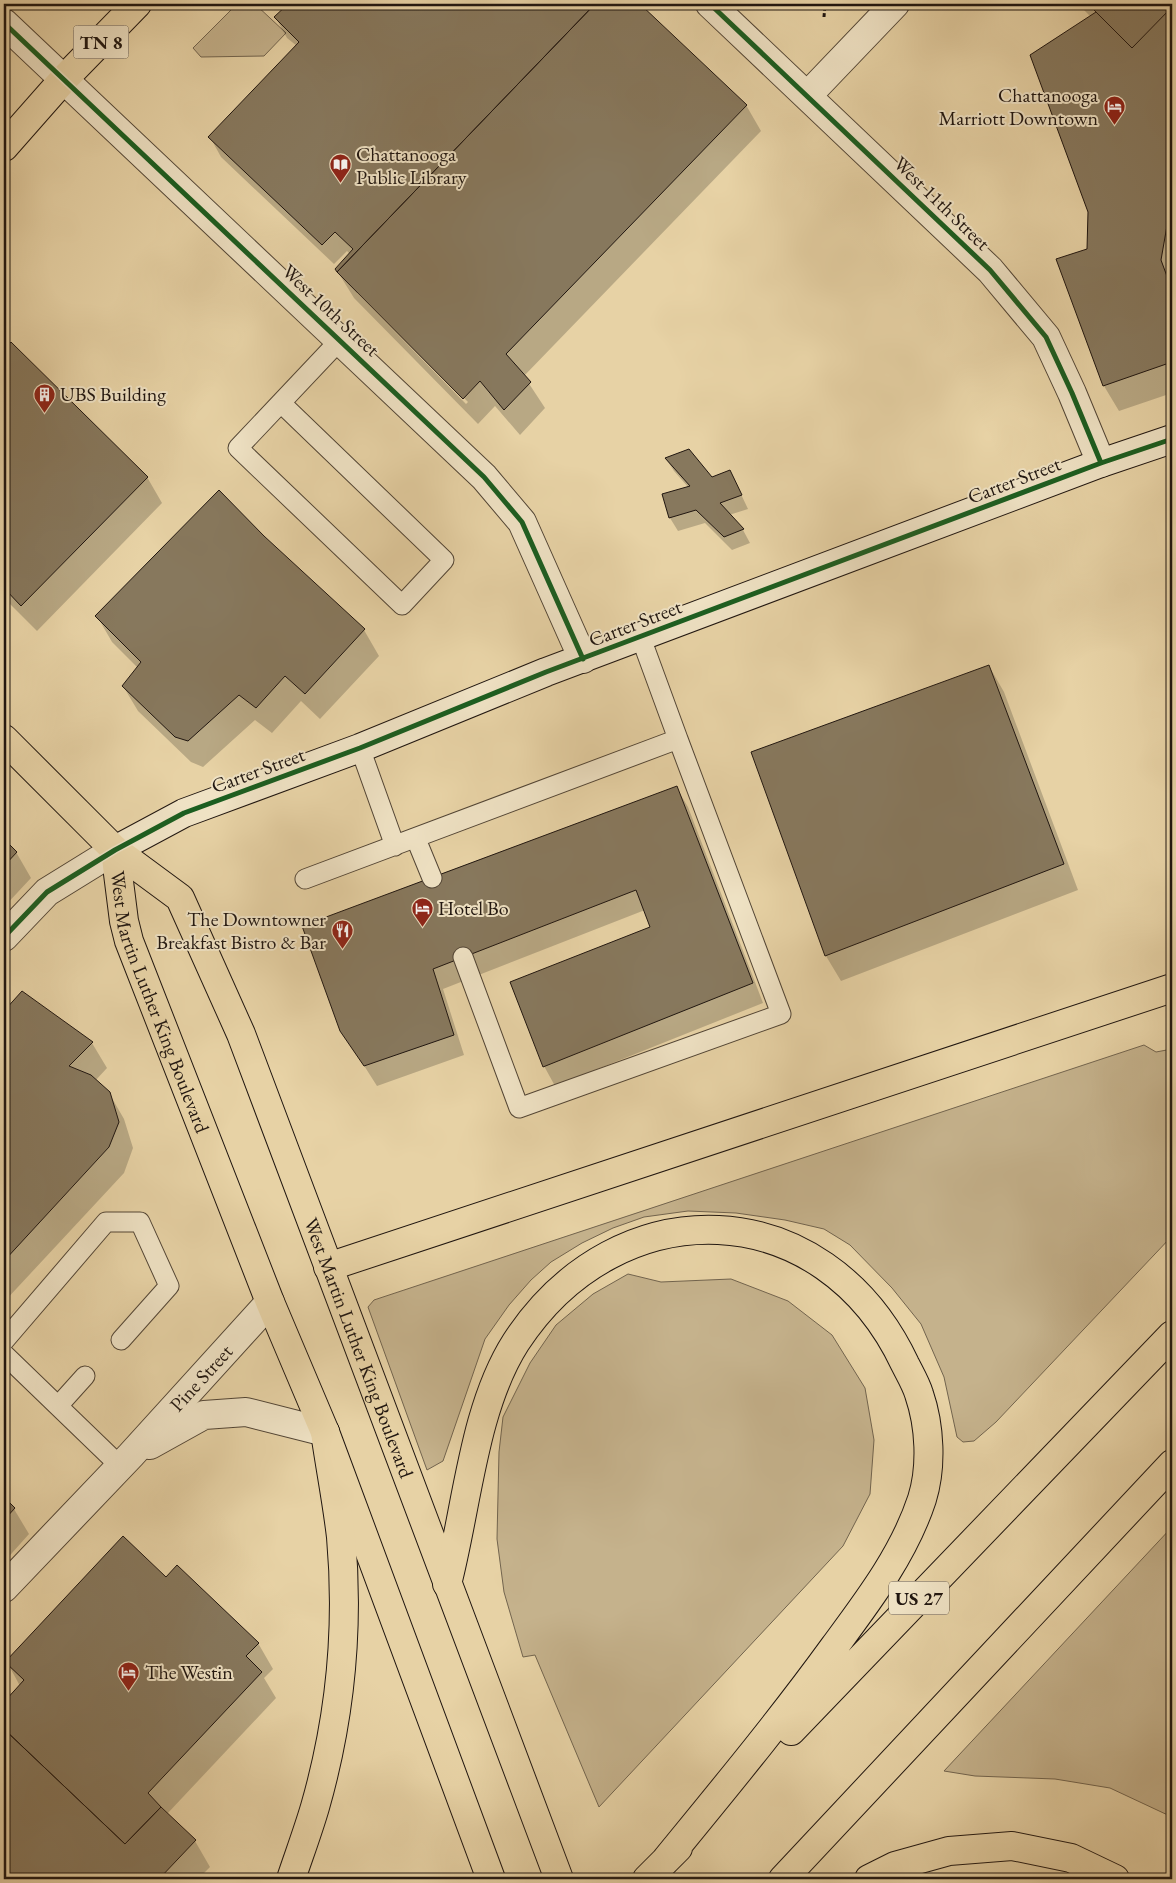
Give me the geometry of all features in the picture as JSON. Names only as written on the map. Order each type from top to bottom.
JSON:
[{"type":"main road","name":"TN 8","points":[[4,147],[64,80],[138,4]]},
{"type":"main road","name":"West Martin Luther King Boulevard","points":[[4,739],[115,850],[180,898],[241,1034],[559,1879]]},
{"type":"main road","name":"West Martin Luther King Boulevard","points":[[115,850],[124,921],[129,942],[270,1302],[325,1432],[491,1879]]},
{"type":"main road","points":[[328,1267],[1172,988]]},
{"type":"main road","points":[[448,1584],[477,1444],[494,1385],[514,1346],[533,1317],[557,1292],[593,1264],[630,1244],[675,1232],[744,1233],[774,1240],[806,1253],[836,1272],[864,1299],[895,1342],[920,1395],[927,1428],[928,1472],[922,1498],[909,1533],[890,1566],[848,1628],[793,1704],[656,1870]]},
{"type":"main road","name":"US 27","points":[[656,1870],[1172,1335]]},
{"type":"main road","points":[[291,1879],[315,1806],[334,1721],[342,1659],[344,1602],[341,1537],[325,1432]]},
{"type":"main road","points":[[783,1879],[1172,1464]]},
{"type":"main road","points":[[869,1879],[895,1866],[949,1851],[1012,1846],[1071,1858],[1115,1879]]},
{"type":"street","name":"West 11th Street","points":[[710,4],[808,95],[990,270],[1046,337],[1101,463]]},
{"type":"street","points":[[808,95],[896,4]]},
{"type":"street","name":"West 10th Street","points":[[4,23],[484,476],[522,522],[583,659]]},
{"type":"street","name":"Carter Street","points":[[4,937],[48,892],[115,850],[184,813],[360,748],[583,659],[1101,463],[1172,439]]},
{"type":"street","name":"Pine Street","points":[[4,1588],[270,1302]]},
{"type":"street","name":"Pine Street","points":[[125,1460],[204,1416],[246,1412],[325,1432]]},
{"type":"lane","points":[[281,403],[444,560],[402,605],[238,448],[340,340]]},
{"type":"lane","points":[[463,957],[519,1108],[781,1014],[641,638]]},
{"type":"lane","points":[[305,878],[416,839],[678,739]]},
{"type":"lane","points":[[360,748],[395,846]]},
{"type":"lane","points":[[416,839],[432,878]]},
{"type":"lane","points":[[4,1340],[106,1222],[140,1222],[169,1286],[121,1340]]},
{"type":"lane","points":[[4,1354],[58,1406],[125,1460]]},
{"type":"lane","points":[[58,1406],[85,1376]]},
{"type":"path","points":[[824,17],[826,4]]},
{"type":"shaded area","points":[[237,4],[255,4],[286,33],[264,56],[201,57],[193,48]]},
{"type":"shaded area","points":[[1144,1045],[1156,1052],[1172,1049],[1172,1236],[996,1422],[974,1441],[963,1442],[957,1437],[944,1377],[921,1324],[892,1288],[850,1245],[824,1229],[785,1220],[736,1213],[688,1211],[644,1217],[613,1228],[582,1243],[551,1262],[531,1280],[509,1305],[485,1339],[443,1461],[427,1470],[368,1307],[374,1300]]},
{"type":"shaded area","points":[[628,1274],[661,1282],[731,1279],[788,1301],[832,1335],[865,1388],[874,1440],[870,1494],[843,1546],[599,1807],[535,1655],[523,1657],[504,1592],[497,1539],[499,1452],[503,1417],[530,1363],[556,1325],[593,1294]]},
{"type":"shaded area","points":[[1172,1527],[1172,1817],[1110,1788],[1055,1779],[975,1776],[944,1771]]},
{"type":"building","name":"Chattanooga Public Library","points":[[288,4],[595,4],[337,272],[335,269],[353,249],[335,232],[322,245],[208,137],[299,42],[274,17]]},
{"type":"building","points":[[595,4],[640,4],[747,105],[506,354],[531,382],[504,410],[480,381],[463,399],[337,272]]},
{"type":"building","name":"Chattanooga Marriott Downtown","points":[[1088,4],[1172,4],[1172,197],[1161,260],[1172,290],[1172,362],[1103,386],[1056,259],[1087,249],[1088,212],[1030,55],[1096,12]]},
{"type":"building","points":[[1088,4],[1172,4],[1172,7],[1132,48]]},
{"type":"building","name":"UBS Building","points":[[11,342],[148,477],[21,606],[4,588],[4,350]]},
{"type":"building","points":[[689,449],[712,477],[730,470],[742,495],[720,503],[744,529],[724,537],[696,510],[669,518],[662,494],[690,486],[665,458]]},
{"type":"building","points":[[219,490],[264,536],[365,629],[305,694],[285,676],[256,708],[239,695],[188,741],[175,737],[122,686],[141,662],[95,616]]},
{"type":"building","points":[[989,665],[1064,864],[825,956],[751,752]]},
{"type":"building","name":"Hotel Bo","points":[[677,786],[753,983],[543,1067],[510,982],[650,927],[636,890],[433,969],[454,1035],[364,1066],[340,1031],[302,926]]},
{"type":"building","points":[[4,839],[17,852],[4,866]]},
{"type":"building","points":[[22,991],[93,1042],[69,1066],[91,1075],[110,1092],[119,1122],[109,1147],[4,1261],[4,1011]]},
{"type":"building","points":[[4,1497],[15,1508],[4,1520]]},
{"type":"building","name":"The Westin","points":[[123,1536],[166,1577],[177,1565],[259,1643],[246,1656],[262,1672],[148,1793],[161,1807],[125,1844],[4,1729],[4,1702],[24,1680],[5,1662]]},
{"type":"building","points":[[4,1729],[125,1844],[161,1807],[196,1840],[159,1879],[4,1879]]},
{"type":"cycle path","points":[[710,4],[990,270],[1046,337],[1101,463]]},
{"type":"cycle path","points":[[4,23],[484,477],[522,522],[583,659]]},
{"type":"cycle path","points":[[4,937],[47,892],[115,850],[184,813],[360,748],[546,672],[1101,463],[1172,439]]},
{"type":"place","name":"Chattanooga Marriott Downtown","points":[[1114,126]]},
{"type":"place","name":"Chattanooga Public Library","points":[[340,184]]},
{"type":"place","name":"UBS Building","points":[[44,413]]},
{"type":"place","name":"Hotel Bo","points":[[422,927]]},
{"type":"place","name":"The Downtowner Breakfast Bistro & Bar","points":[[342,950]]},
{"type":"place","name":"The Westin","points":[[129,1691]]}]
